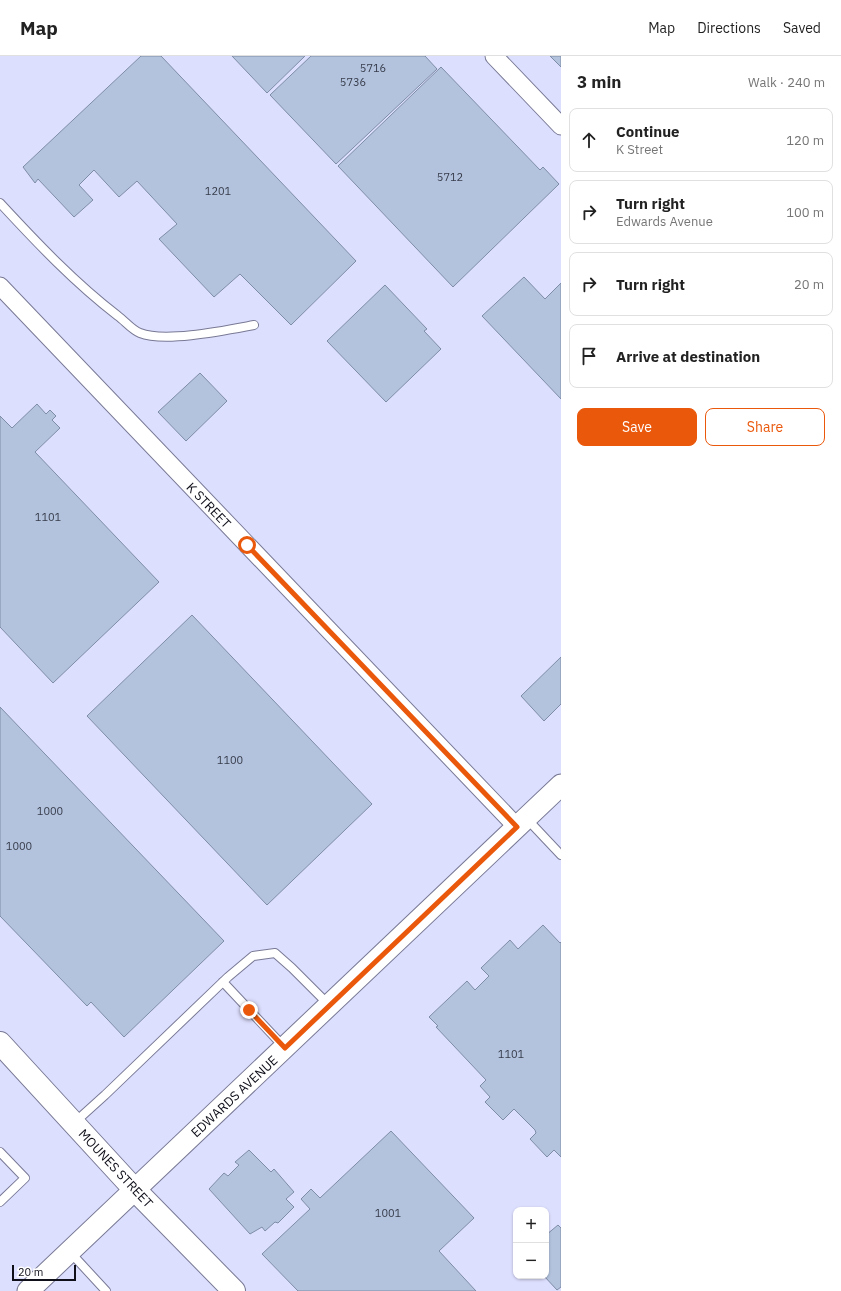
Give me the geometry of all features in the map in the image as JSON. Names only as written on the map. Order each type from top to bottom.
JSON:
[{"type":"main road","name":"MOUNES STREET","points":[[0,1043],[135,1190],[234,1291]]},
{"type":"street","points":[[494,56],[561,126]]},
{"type":"street","name":"K STREET","points":[[0,286],[522,823]]},
{"type":"street","name":"EDWARDS AVENUE","points":[[28,1291],[561,786]]},
{"type":"lane","points":[[0,203],[48,254],[108,308],[140,333],[161,336],[192,335],[254,324]]},
{"type":"lane","points":[[522,823],[561,855]]},
{"type":"lane","points":[[74,1123],[223,982],[253,956],[275,953],[292,968],[329,1006]]},
{"type":"lane","points":[[223,982],[285,1048]]},
{"type":"lane","points":[[0,1152],[25,1178],[0,1202]]},
{"type":"lane","points":[[70,1252],[106,1291]]},
{"type":"shaded area","points":[[0,56],[561,56],[561,1291],[0,1291]]},
{"type":"building","points":[[141,56],[161,56],[356,261],[291,325],[240,274],[214,297],[159,239],[177,224],[137,181],[119,197],[94,170],[79,185],[93,200],[74,217],[38,179],[35,183],[23,167]]},
{"type":"building","points":[[232,56],[305,56],[267,93]]},
{"type":"building","points":[[311,56],[425,56],[437,69],[336,164],[270,95]]},
{"type":"building","points":[[550,56],[561,56],[561,67]]},
{"type":"building","points":[[441,67],[540,170],[543,167],[559,184],[453,287],[338,166]]},
{"type":"building","points":[[524,277],[545,299],[561,283],[561,399],[482,316]]},
{"type":"building","points":[[385,285],[427,329],[424,331],[441,349],[386,402],[327,341]]},
{"type":"building","points":[[200,373],[227,401],[186,441],[158,412]]},
{"type":"building","points":[[37,404],[46,414],[50,410],[56,416],[52,420],[60,428],[35,452],[159,582],[53,683],[0,627],[0,416],[12,428]]},
{"type":"building","points":[[192,615],[372,804],[267,905],[87,716]]},
{"type":"building","points":[[561,657],[561,704],[544,721],[521,696]]},
{"type":"building","points":[[0,707],[224,941],[124,1037],[91,1002],[87,1006],[0,916]]},
{"type":"building","points":[[543,925],[560,943],[561,942],[561,1157],[554,1150],[547,1157],[530,1139],[536,1133],[535,1130],[514,1109],[503,1120],[485,1102],[490,1097],[480,1086],[486,1080],[436,1027],[438,1026],[429,1017],[467,981],[475,990],[489,976],[481,968],[510,940],[518,949]]},
{"type":"building","points":[[391,1131],[474,1218],[439,1251],[476,1291],[298,1291],[262,1254],[310,1209],[301,1199],[311,1189],[320,1198]]},
{"type":"building","points":[[249,1150],[271,1172],[274,1169],[294,1192],[286,1199],[294,1207],[278,1223],[275,1222],[265,1231],[262,1227],[250,1234],[209,1189],[224,1173],[228,1176],[239,1165],[235,1162]]},
{"type":"building","points":[[558,1225],[561,1228],[561,1287],[557,1290],[547,1279],[549,1279],[549,1232]]},
{"type":"route","points":[[247,545],[517,827],[285,1048],[249,1010]]}]
